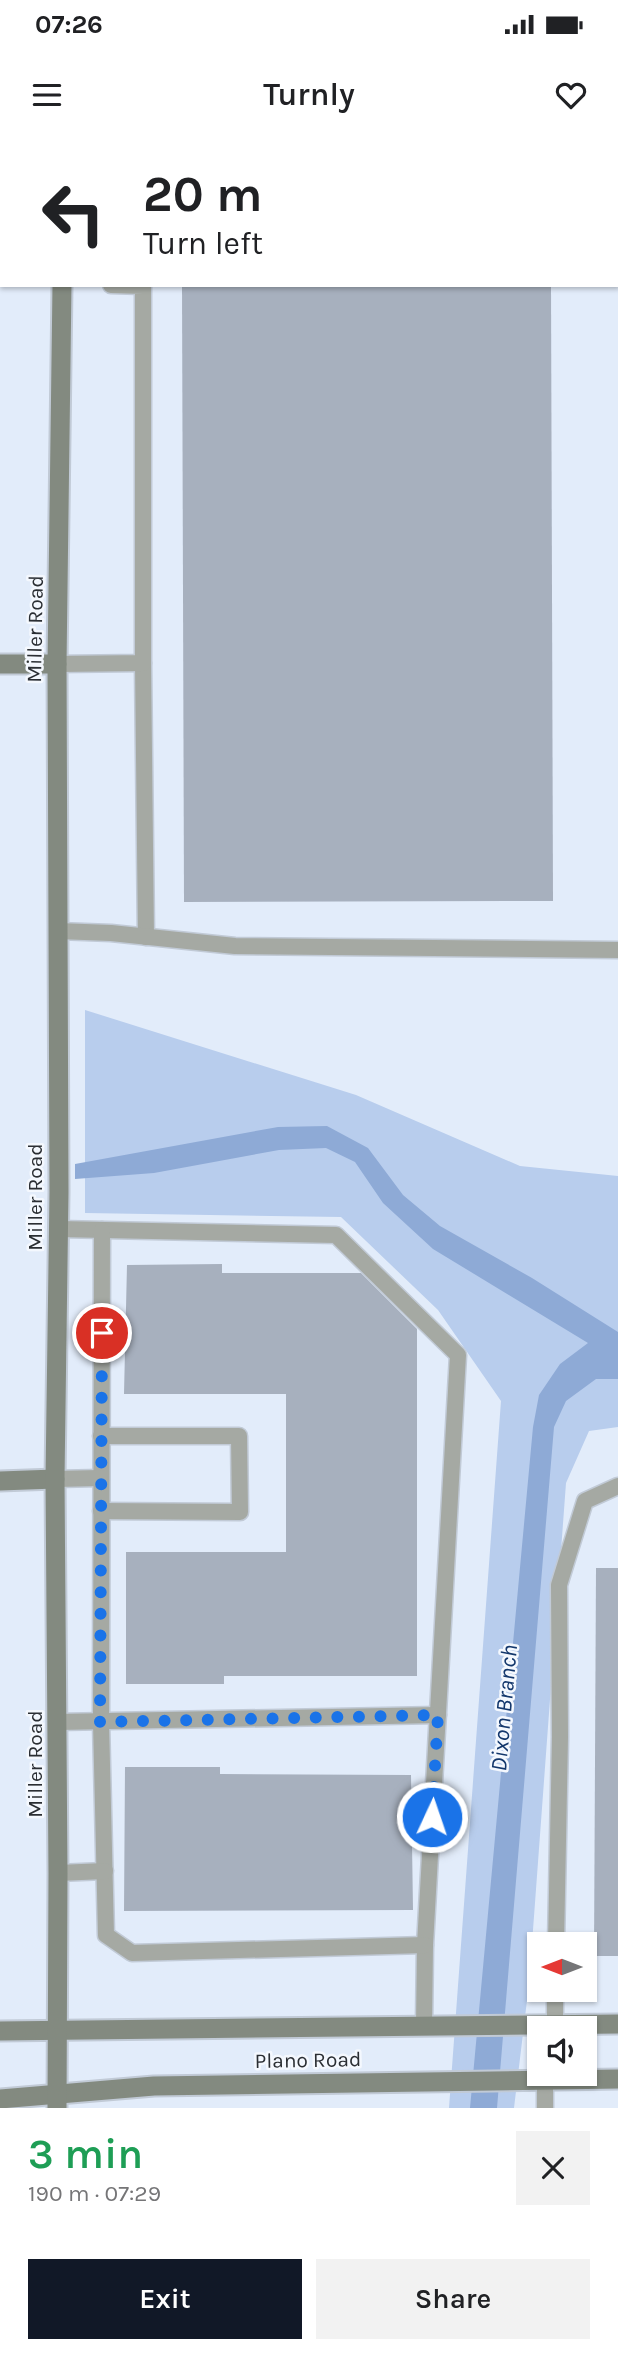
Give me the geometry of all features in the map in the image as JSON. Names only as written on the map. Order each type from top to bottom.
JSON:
[{"type":"main road","name":"Miller Road","points":[[57,2101],[57,664],[62,287]]},
{"type":"main road","points":[[0,664],[57,664]]},
{"type":"main road","points":[[0,1481],[55,1479]]},
{"type":"main road","name":"Plano Road","points":[[597,2024],[618,2024]]},
{"type":"main road","name":"Plano Road","points":[[0,2031],[527,2025]]},
{"type":"main road","name":"Plano Road","points":[[597,2079],[618,2079]]},
{"type":"main road","name":"Plano Road","points":[[0,2099],[57,2101],[154,2086],[527,2080]]},
{"type":"lane","points":[[144,287],[143,663],[146,937]]},
{"type":"lane","points":[[57,664],[143,663]]},
{"type":"lane","points":[[58,931],[235,947],[618,950]]},
{"type":"lane","points":[[58,1229],[336,1235],[458,1355],[425,1945],[424,2026]]},
{"type":"lane","points":[[102,1230],[100,1722],[106,1935],[132,1953],[425,1945]]},
{"type":"lane","points":[[100,1436],[239,1436],[240,1512],[100,1511]]},
{"type":"lane","points":[[55,1479],[100,1478]]},
{"type":"lane","points":[[556,1932],[560,1737],[559,1585],[585,1501],[618,1486]]},
{"type":"lane","points":[[57,1722],[438,1715]]},
{"type":"lane","points":[[58,1872],[105,1871]]},
{"type":"lane","points":[[545,2086],[545,2108]]},
{"type":"shaded area","points":[[85,1010],[356,1095],[520,1166],[618,1176],[618,1427],[589,1431],[566,1483],[533,1932],[527,1932],[527,2001],[514,2108],[449,2108],[501,1401],[438,1310],[341,1217],[85,1213]]},
{"type":"shaded area","points":[[327,1126],[368,1148],[403,1195],[440,1226],[532,1278],[618,1332],[618,1379],[596,1379],[566,1401],[554,1427],[497,2108],[470,2108],[533,1427],[539,1395],[560,1364],[588,1343],[433,1249],[383,1203],[355,1162],[326,1148],[279,1150],[154,1173],[75,1179],[75,1164],[278,1127]]},
{"type":"building","points":[[182,287],[551,287],[553,901],[184,902]]},
{"type":"building","points":[[222,1264],[222,1273],[361,1273],[417,1329],[417,1676],[224,1676],[224,1684],[126,1684],[126,1552],[286,1552],[286,1394],[124,1394],[127,1265]]},
{"type":"building","points":[[596,1568],[618,1568],[618,1956],[597,1956],[597,1932],[594,1932]]},
{"type":"building","points":[[125,1767],[220,1767],[220,1774],[411,1775],[413,1910],[124,1911]]},
{"type":"route","points":[[102,1333],[100,1722],[438,1715],[432,1817]]},
{"type":"water label","name":"Dixon Branch","points":[[504,1708]]}]
